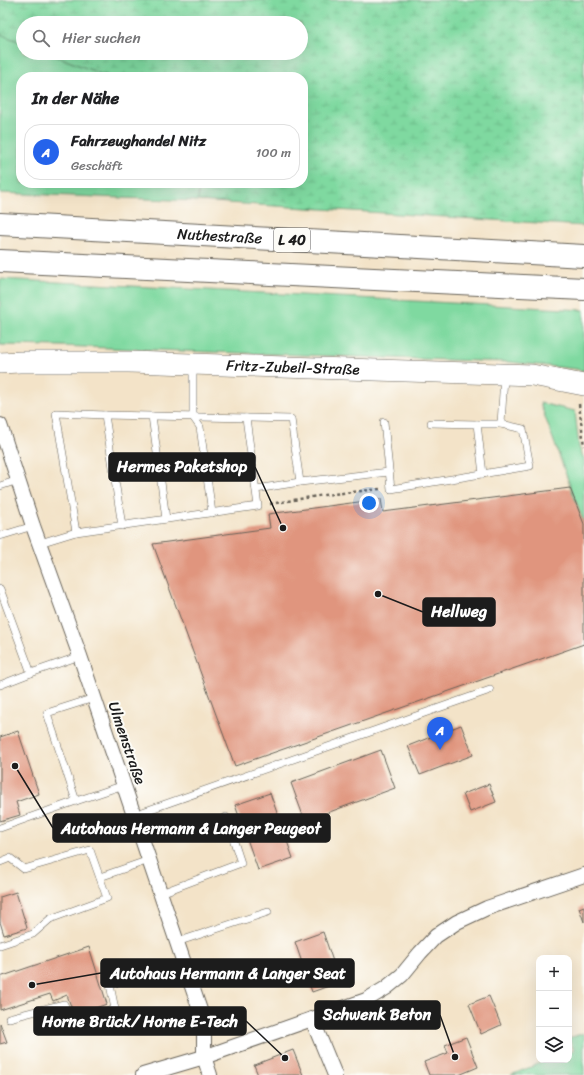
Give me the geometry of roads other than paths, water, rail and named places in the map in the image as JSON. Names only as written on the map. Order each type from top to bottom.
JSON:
[{"type":"highway","name":"Nuthestraße","points":[[0,224],[584,256]]},
{"type":"highway","name":"L 40","points":[[0,261],[584,289]]},
{"type":"street","name":"Fritz-Zubeil-Straße","points":[[0,363],[130,362],[532,374],[582,395]]},
{"type":"street","name":"Ulmenstraße","points":[[0,425],[33,526],[80,656],[202,1016],[204,1032],[204,1057],[210,1075]]},
{"type":"street","points":[[143,1075],[204,1057],[366,1000],[386,988],[402,975],[436,936],[457,922],[487,908],[584,875]]},
{"type":"street","points":[[312,1019],[335,1075]]},
{"type":"lane","points":[[193,365],[194,417],[200,427],[212,513]]},
{"type":"lane","points":[[501,424],[504,374]]},
{"type":"lane","points":[[76,532],[56,414],[291,419],[300,482]]},
{"type":"lane","points":[[105,415],[122,526]]},
{"type":"lane","points":[[152,416],[166,519]]},
{"type":"lane","points":[[40,543],[76,532],[258,506],[246,418]]},
{"type":"lane","points":[[384,422],[391,488],[530,466],[523,429],[501,424],[431,423]]},
{"type":"lane","points":[[477,424],[483,474]]},
{"type":"lane","points":[[256,489],[300,482],[389,472]]},
{"type":"lane","points":[[0,486],[18,480]]},
{"type":"lane","points":[[0,536],[33,526]]},
{"type":"lane","points":[[0,589],[31,674]]},
{"type":"lane","points":[[0,685],[80,656]]},
{"type":"lane","points":[[134,815],[490,690]]},
{"type":"lane","points":[[76,801],[47,713],[94,698]]},
{"type":"lane","points":[[0,828],[124,785]]},
{"type":"lane","points":[[160,893],[241,863],[226,817]]},
{"type":"lane","points":[[0,862],[10,858],[24,869],[90,850],[107,898],[50,919],[33,934],[0,945]]},
{"type":"lane","points":[[100,877],[149,860]]},
{"type":"lane","points":[[177,942],[268,912]]},
{"type":"lane","points":[[9,1018],[64,1004],[71,1024],[115,1009],[110,985],[184,961]]},
{"type":"place","name":"Hermes Paketshop","points":[[283,528]]},
{"type":"place","name":"Hellweg","points":[[378,594]]},
{"type":"place","name":"Fahrzeughandel Nitz","points":[[440,750]]},
{"type":"place","name":"Autohaus Hermann & Langer Peugeot","points":[[15,766]]},
{"type":"place","name":"Autohaus Hermann & Langer Seat","points":[[32,985]]},
{"type":"place","name":"Schwenk Beton","points":[[455,1057]]},
{"type":"place","name":"Horne Brück/ Horne E-Tech","points":[[285,1058]]}]
